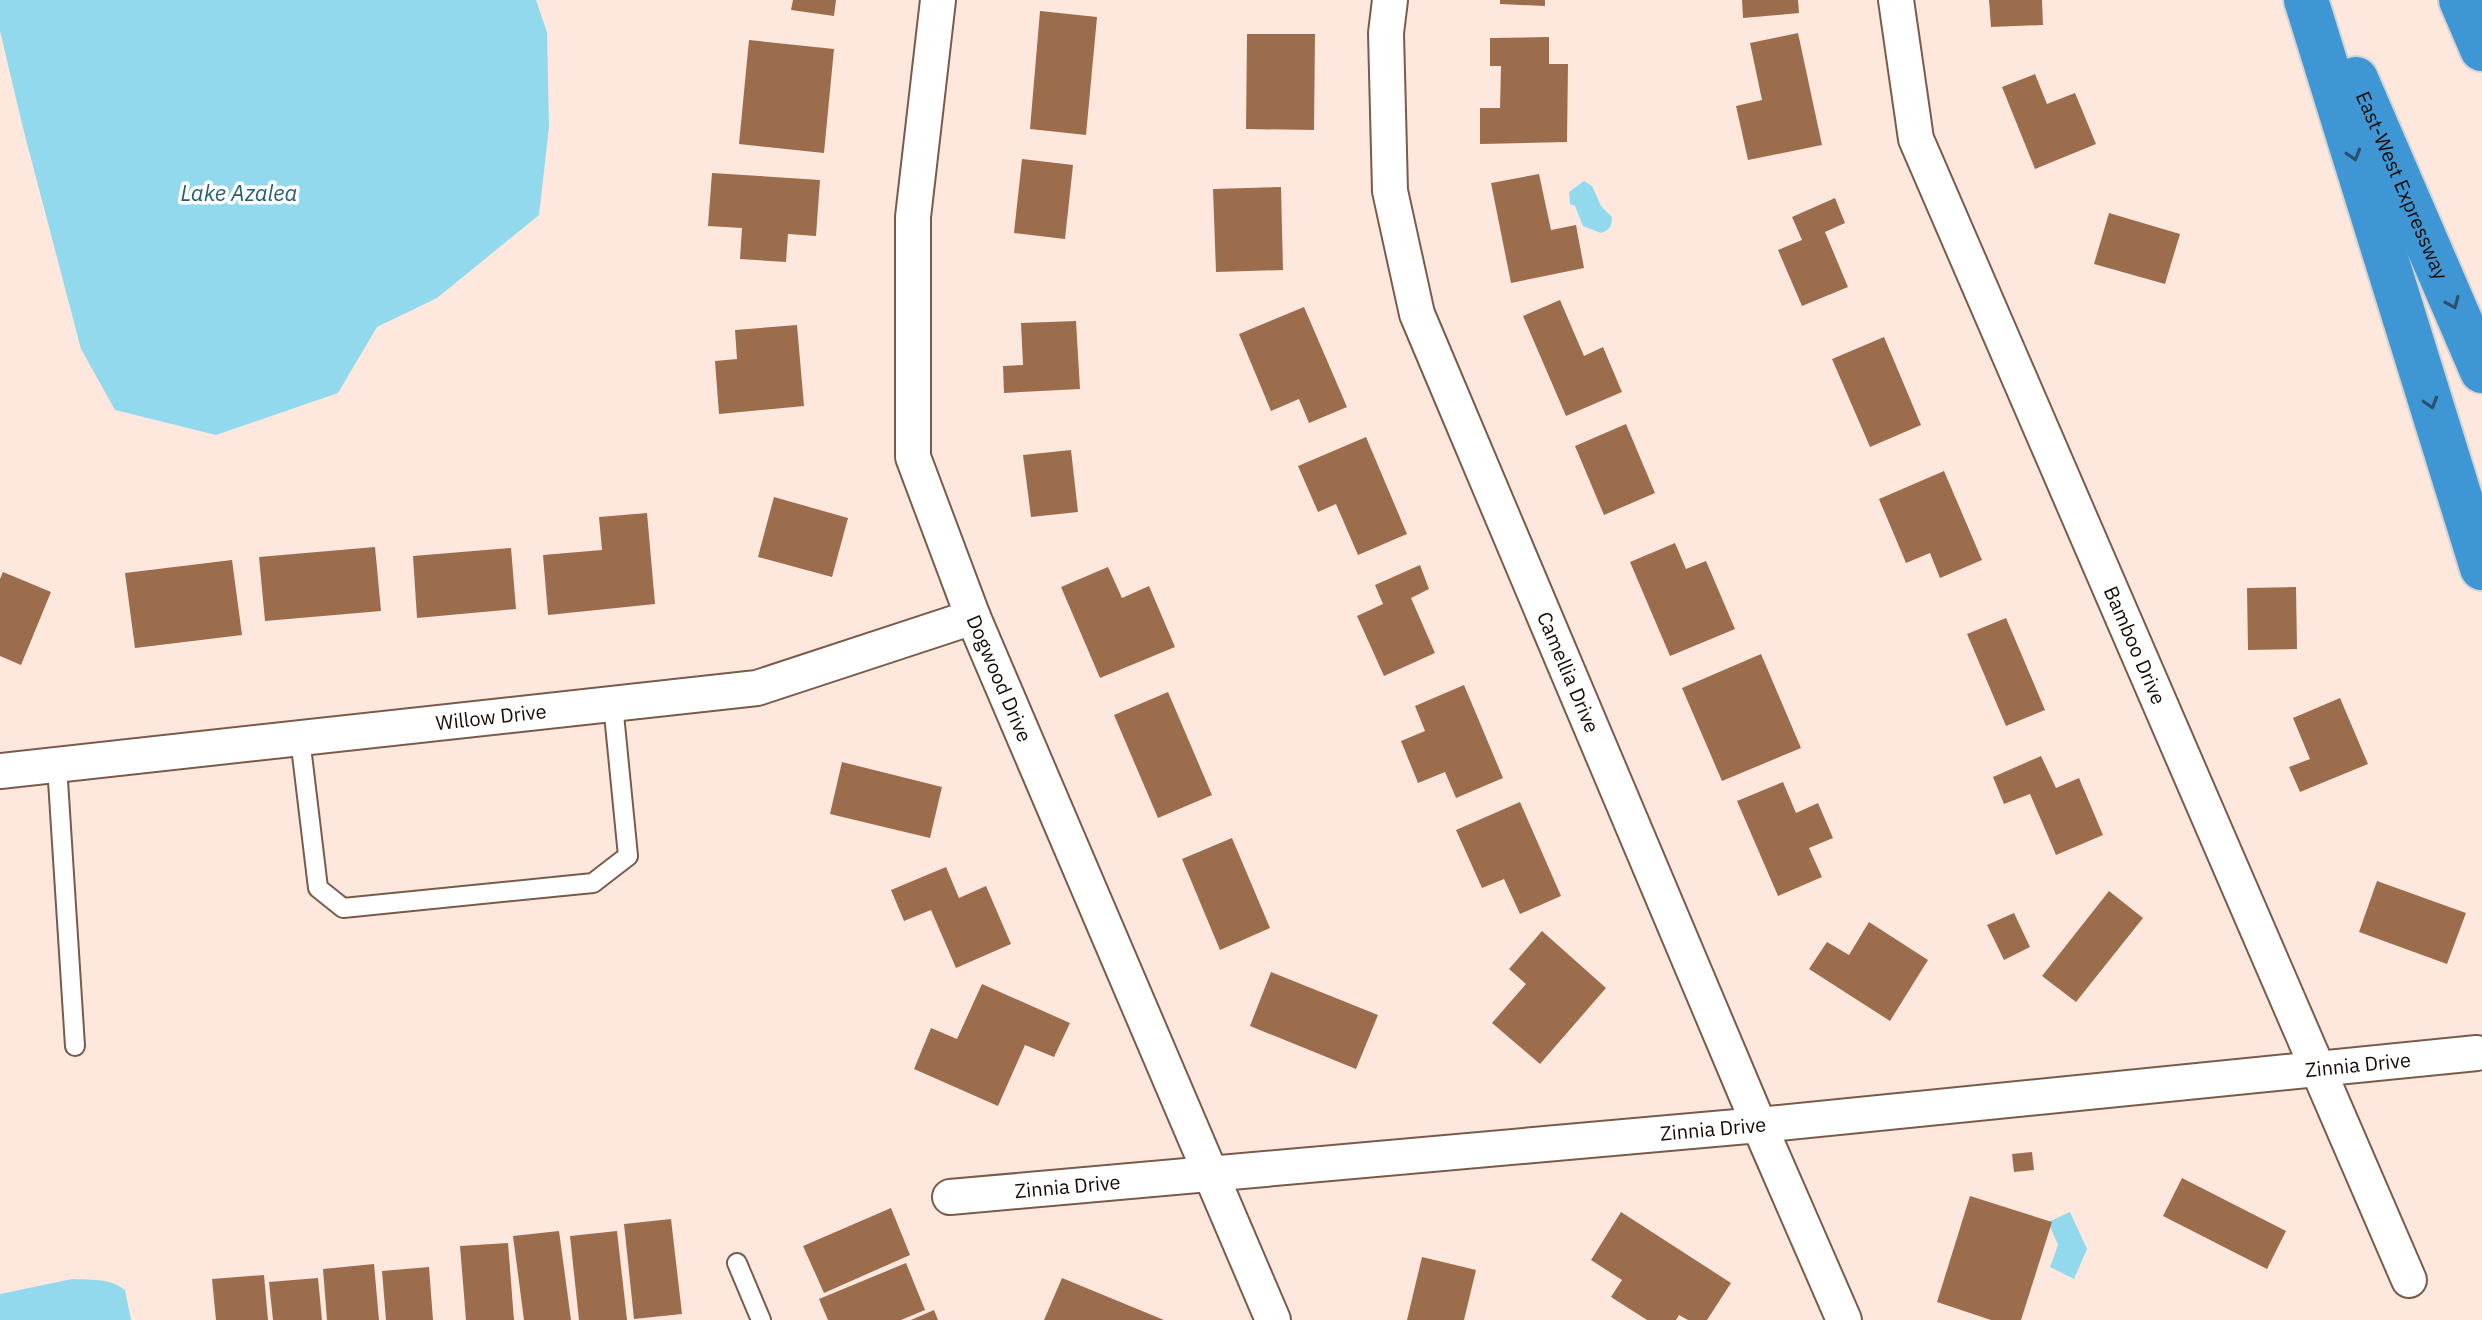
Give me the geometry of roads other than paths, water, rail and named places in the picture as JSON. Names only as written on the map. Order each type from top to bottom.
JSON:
[{"type":"highway","points":[[2306,0],[2482,568]]},
{"type":"highway","name":"East-West Expressway","points":[[2322,0],[2482,371]]},
{"type":"highway","points":[[2461,0],[2482,49]]},
{"type":"street","name":"Dogwood Drive","points":[[938,0],[913,217],[913,457],[973,617],[1273,1320]]},
{"type":"street","name":"Camellia Drive","points":[[1390,0],[1386,33],[1390,191],[1417,314],[1844,1320]]},
{"type":"street","name":"Bamboo Drive","points":[[1896,0],[1916,139],[2409,1280]]},
{"type":"street","name":"Willow Drive","points":[[0,771],[757,688],[973,617]]},
{"type":"street","name":"Zinnia Drive","points":[[950,1197],[1759,1125],[2477,1053]]},
{"type":"lane","points":[[300,738],[318,888],[343,908],[593,883],[628,856],[613,704]]},
{"type":"lane","points":[[57,765],[75,1046]]},
{"type":"lane","points":[[737,1263],[761,1320]]},
{"type":"water","name":"Lake Azalea","points":[[0,0],[536,0],[547,32],[549,127],[539,215],[437,298],[377,327],[338,393],[216,435],[115,410],[81,349],[0,31]]},
{"type":"water","points":[[1584,181],[1592,186],[1601,206],[1612,217],[1610,227],[1601,233],[1583,226],[1575,206],[1570,204],[1569,192]]},
{"type":"water","points":[[2070,1212],[2087,1249],[2074,1279],[2050,1267],[2058,1245],[2048,1222]]},
{"type":"water","points":[[72,1279],[106,1282],[125,1290],[131,1320],[0,1320],[0,1294]]}]
